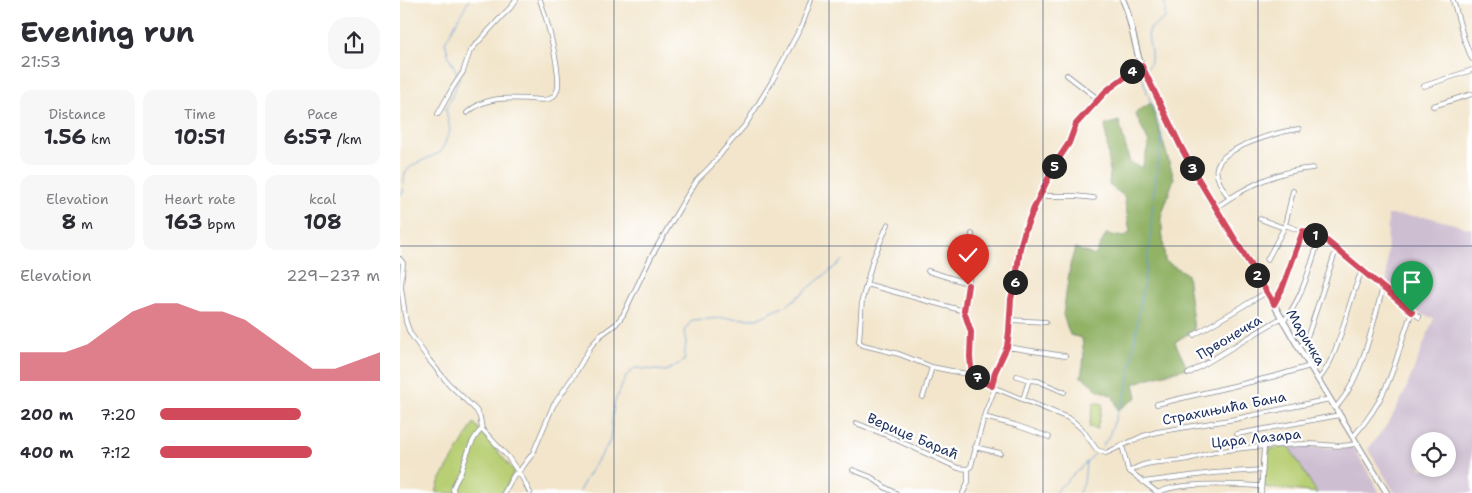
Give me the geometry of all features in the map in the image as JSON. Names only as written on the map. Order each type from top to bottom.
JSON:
[{"type":"street","points":[[438,114],[463,72],[470,51],[516,0]]},
{"type":"street","points":[[467,113],[477,105],[490,100],[514,98],[543,100],[551,98],[555,94],[558,84],[554,56],[540,0]]},
{"type":"street","points":[[504,493],[511,480],[533,453],[553,406],[591,346],[601,335],[616,324],[630,303],[651,257],[684,199],[697,180],[750,119],[799,30],[811,0]]},
{"type":"street","name":"Маричка","points":[[1123,0],[1135,47],[1146,75],[1181,147],[1298,348],[1336,407],[1387,493]]},
{"type":"street","points":[[1453,0],[1472,59]]},
{"type":"street","name":"Верице Бараћ","points":[[856,423],[958,468],[968,469],[971,466],[994,387],[995,372],[1007,347],[1011,299],[1021,242],[1029,218],[1055,164],[1069,143],[1076,124],[1112,85],[1136,69],[1143,67]]},
{"type":"street","points":[[1424,86],[1472,70]]},
{"type":"street","points":[[1067,75],[1098,99]]},
{"type":"street","points":[[1434,106],[1472,94]]},
{"type":"street","points":[[1229,198],[1216,174],[1217,165],[1220,161],[1253,141],[1285,131],[1299,129]]},
{"type":"street","points":[[1215,208],[1257,182],[1276,174],[1313,168]]},
{"type":"street","points":[[1267,260],[1285,226],[1293,191]]},
{"type":"street","points":[[1041,194],[1046,196],[1094,198]]},
{"type":"street","points":[[1260,219],[1320,237],[1419,317]]},
{"type":"street","points":[[888,224],[874,255],[862,300],[860,343],[900,354],[932,367],[972,376],[1023,399],[1030,380]]},
{"type":"street","points":[[1274,304],[1282,289],[1303,231]]},
{"type":"street","points":[[972,234],[972,262],[964,311],[971,332],[970,357],[972,376]]},
{"type":"street","points":[[1282,320],[1288,315],[1300,295],[1320,237]]},
{"type":"street","points":[[1298,348],[1304,342],[1309,332],[1334,256],[1338,250]]},
{"type":"street","points":[[400,259],[403,263],[401,287],[408,330],[448,383],[476,410],[480,417],[482,429],[508,457],[530,493]]},
{"type":"street","points":[[928,270],[964,281],[968,285]]},
{"type":"street","points":[[1318,380],[1323,375],[1334,353],[1362,271]]},
{"type":"street","points":[[866,284],[964,311]]},
{"type":"street","points":[[1336,407],[1345,395],[1358,370],[1383,287]]},
{"type":"street","points":[[1194,335],[1267,292]]},
{"type":"street","points":[[1353,437],[1376,408],[1386,388],[1412,312]]},
{"type":"street","points":[[1010,320],[1046,322]]},
{"type":"street","name":"Првонечка","points":[[1188,374],[1282,320]]},
{"type":"street","points":[[1007,347],[1064,356]]},
{"type":"street","points":[[1157,404],[1276,376],[1310,366]]},
{"type":"street","points":[[923,397],[932,367]]},
{"type":"street","points":[[1016,376],[1038,381],[1064,392]]},
{"type":"street","name":"Страхињића Бана","points":[[1023,399],[1073,421],[1082,429],[1094,448],[1100,452],[1106,452],[1143,436],[1168,430],[1235,419],[1330,399]]},
{"type":"street","points":[[1237,434],[1340,415]]},
{"type":"street","points":[[984,417],[1050,437]]},
{"type":"street","points":[[455,493],[452,487],[460,474],[469,450],[482,429]]},
{"type":"street","name":"Цара Лазара","points":[[1130,472],[1134,468],[1143,465],[1191,459],[1225,450],[1306,444],[1349,446],[1357,443]]},
{"type":"street","points":[[1122,445],[1130,472],[1158,493],[1166,489],[1200,485],[1261,486]]},
{"type":"street","name":"Верице Бараћ","points":[[976,447],[1000,453]]},
{"type":"street","points":[[1261,493],[1264,447]]},
{"type":"street","points":[[964,493],[968,482],[968,469]]},
{"type":"street","points":[[853,470],[871,476],[896,493]]},
{"type":"street","points":[[1143,482],[1213,472],[1263,470]]},
{"type":"shaded area","points":[[1388,215],[1428,217],[1472,229],[1472,493],[1395,493],[1368,449],[1389,422],[1404,394],[1434,318],[1422,315],[1391,291],[1387,282]]},
{"type":"shaded area","points":[[1289,447],[1354,448],[1380,493],[1317,493]]},
{"type":"green space","points":[[1151,103],[1174,178],[1161,217],[1165,261],[1187,274],[1194,330],[1175,342],[1187,368],[1134,384],[1137,397],[1118,410],[1113,396],[1098,390],[1081,377],[1084,357],[1082,338],[1070,335],[1063,315],[1070,266],[1075,248],[1095,256],[1106,234],[1124,237],[1130,232],[1124,196],[1109,185],[1110,172],[1105,125],[1119,121],[1130,163],[1142,168],[1149,143],[1135,113]]},
{"type":"green space","points":[[1094,402],[1103,404],[1097,429],[1089,427]]},
{"type":"green space","points":[[474,423],[514,471],[503,493],[436,493],[439,482]]},
{"type":"green space","points":[[1289,447],[1317,493],[1264,487],[1266,454],[1273,449]]},
{"type":"waterway","points":[[458,75],[449,57],[445,42],[469,0]]},
{"type":"waterway","points":[[1146,69],[1151,62],[1148,36],[1150,29],[1165,18],[1165,0]]},
{"type":"waterway","points":[[1102,446],[1108,438],[1127,389],[1150,243],[1153,197],[1162,136],[1143,75]]},
{"type":"waterway","points":[[400,194],[403,193],[405,172],[415,164],[441,152],[450,131],[446,109],[460,78]]},
{"type":"waterway","points":[[578,493],[610,441],[614,404],[626,376],[635,368],[666,371],[684,361],[686,342],[684,331],[692,320],[724,318],[757,319],[789,304],[842,261]]},
{"type":"waterway","points":[[1054,493],[1096,453]]},
{"type":"waterway","points":[[1079,493],[1084,483],[1086,463]]},
{"type":"route","points":[[968,285],[964,311],[971,332],[970,357],[972,376],[992,386],[993,376],[1007,347],[1011,299],[1020,248],[1029,218],[1055,164],[1069,143],[1076,124],[1112,85],[1142,66],[1196,175],[1274,304],[1282,289],[1303,231],[1327,241],[1412,312]]}]
